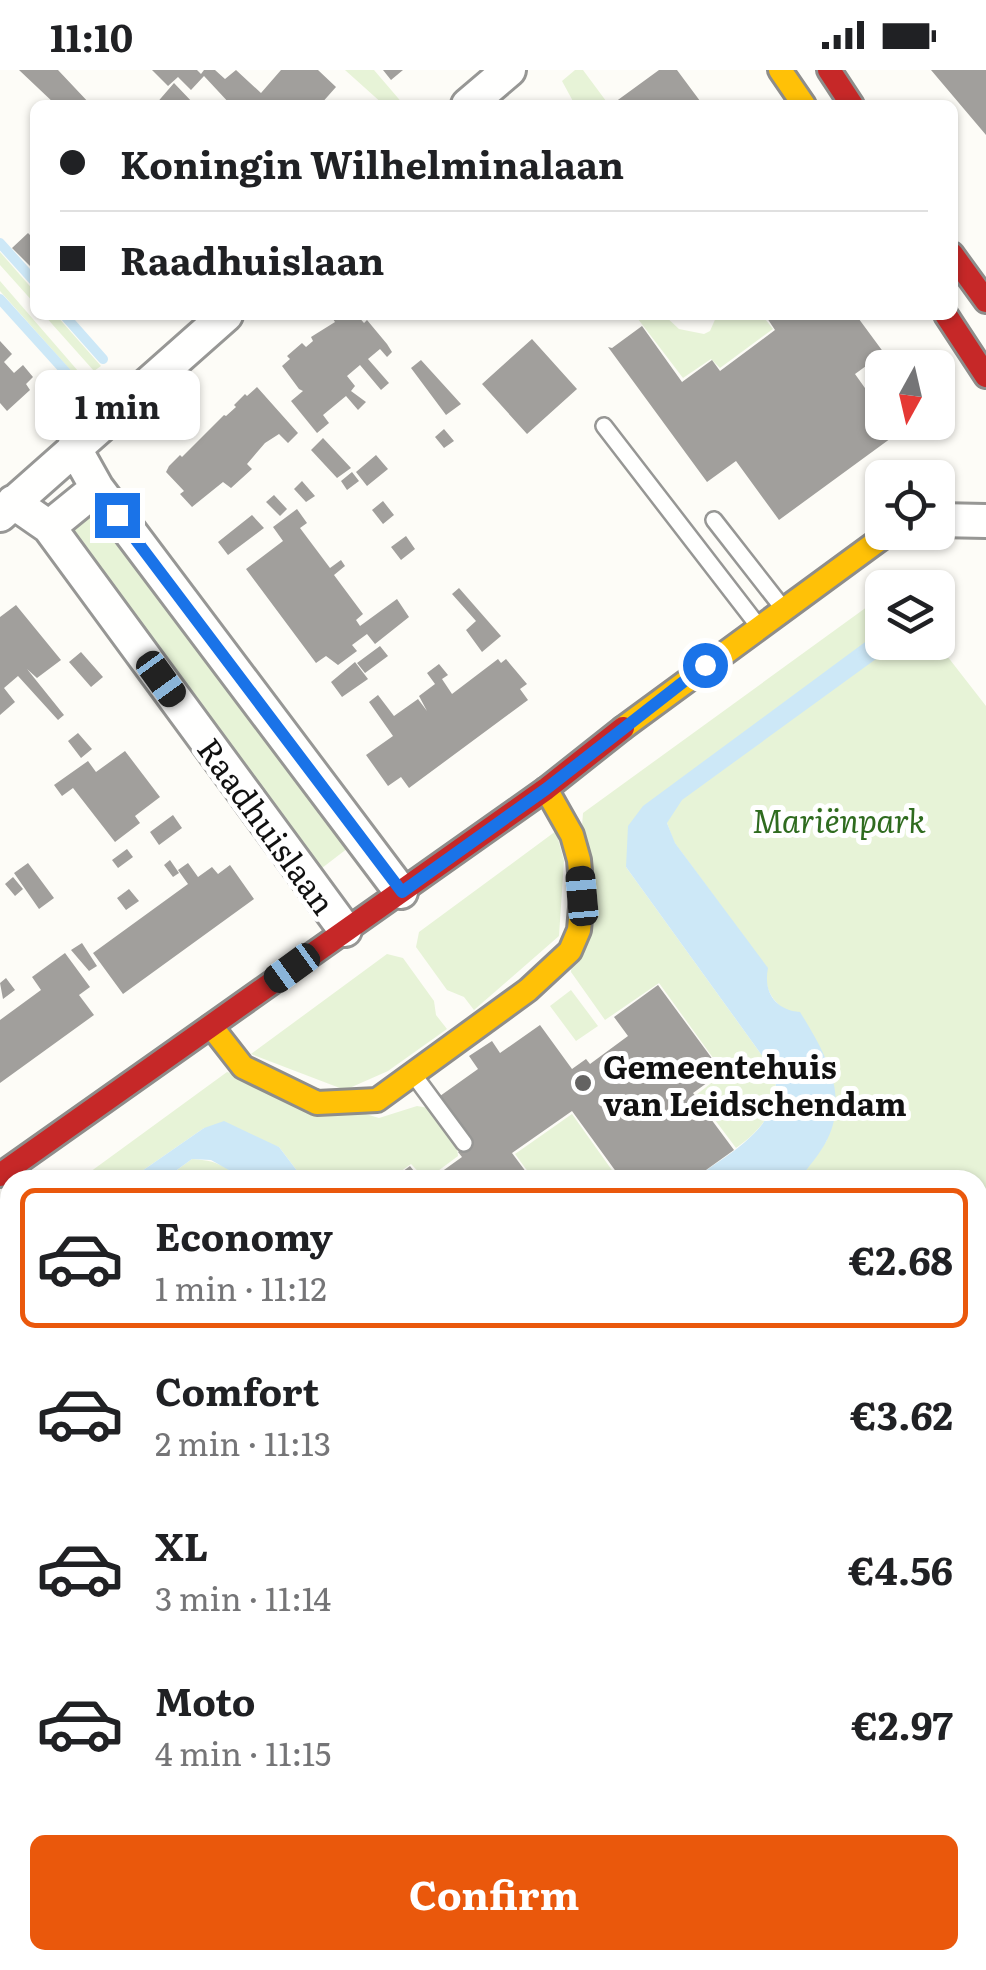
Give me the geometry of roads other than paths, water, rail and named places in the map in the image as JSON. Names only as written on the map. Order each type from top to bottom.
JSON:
[{"type":"street","points":[[474,100],[509,70]]},
{"type":"street","points":[[780,70],[801,100]]},
{"type":"street","points":[[829,70],[849,100]]},
{"type":"street","points":[[958,262],[986,301]]},
{"type":"street","points":[[6,509],[220,320]]},
{"type":"street","points":[[949,320],[986,376]]},
{"type":"street","name":"Raadhuislaan","points":[[74,446],[97,488],[402,892]]},
{"type":"street","points":[[50,527],[97,488]]},
{"type":"street","name":"Raadhuislaan","points":[[6,509],[50,527],[345,930]]},
{"type":"street","points":[[955,520],[986,521]]},
{"type":"street","points":[[7,1170],[546,789],[758,626],[865,550]]},
{"type":"street","points":[[211,1026],[243,1068],[317,1103],[377,1100],[528,990],[570,951],[579,930],[579,860],[572,835],[546,789]]},
{"type":"lane","points":[[604,426],[758,626]]},
{"type":"lane","points":[[714,520],[783,608]]},
{"type":"lane","points":[[413,1074],[464,1143]]},
{"type":"water","points":[[865,642],[865,660],[875,660],[682,800],[667,823],[675,843],[768,968],[773,999],[784,1008],[800,1012],[825,1058],[836,1106],[827,1140],[806,1170],[706,1170],[738,1148],[764,1122],[776,1091],[774,1072],[626,867],[628,826],[643,806]]},
{"type":"water","points":[[224,1121],[279,1147],[296,1170],[229,1170],[211,1160],[192,1159],[177,1170],[143,1170],[204,1128]]},
{"type":"waterway","points":[[0,243],[30,276]]},
{"type":"waterway","points":[[0,299],[74,381]]},
{"type":"waterway","points":[[68,320],[103,359]]},
{"type":"place","name":"Gemeentehuis van Leidschendam","points":[[583,1083]]},
{"type":"park label","name":"Mariënpark","points":[[839,819]]}]
